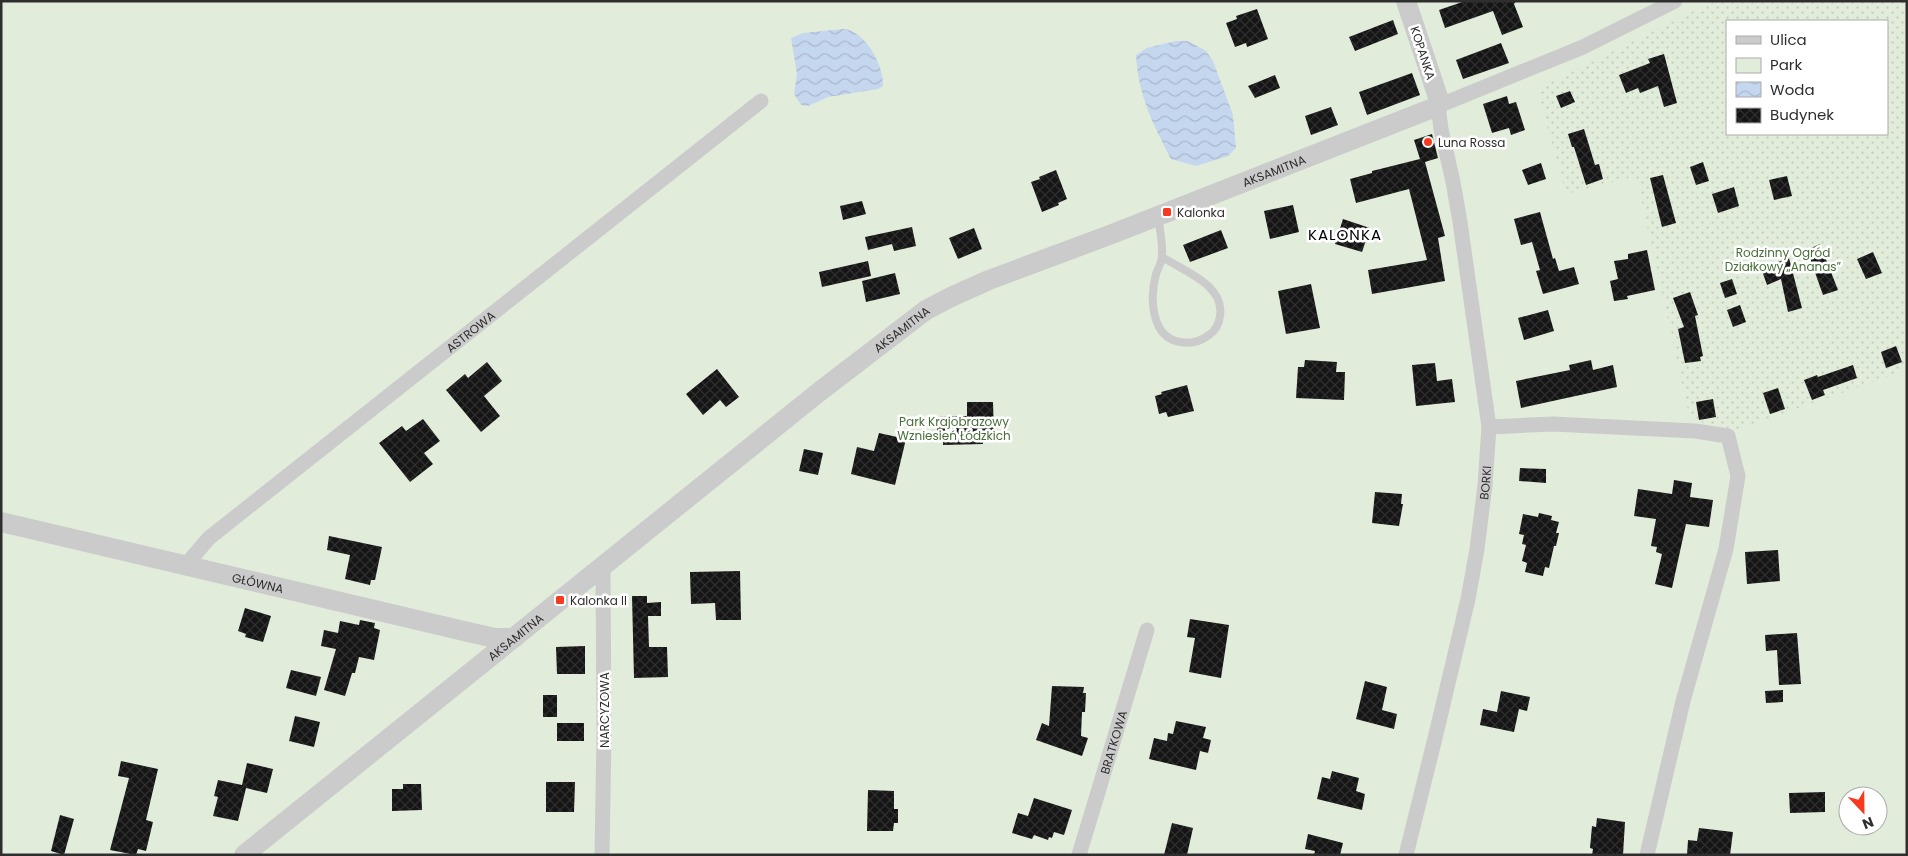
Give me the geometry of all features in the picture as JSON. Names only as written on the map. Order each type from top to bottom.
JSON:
[{"type":"street","name":"KOPANKA","points":[[1406,1],[1438,97],[1438,106]]},
{"type":"street","name":"AKSAMITNA","points":[[244,855],[603,566],[926,310],[976,286],[1438,106],[1565,54],[1675,1]]},
{"type":"street","name":"ASTROWA","points":[[186,566],[209,538],[761,102]]},
{"type":"street","name":"BORKI","points":[[1406,855],[1438,730],[1468,599],[1477,549],[1485,485],[1489,427],[1454,182],[1441,129],[1438,106]]},
{"type":"street","points":[[1489,427],[1553,424],[1695,431],[1728,436],[1738,476],[1726,549],[1683,700],[1647,855]]},
{"type":"street","name":"GŁÓWNA","points":[[1,522],[496,638],[514,638]]},
{"type":"street","name":"NARCYZOWA","points":[[602,855],[604,736],[603,566]]},
{"type":"street","name":"BRATKOWA","points":[[1079,855],[1147,630]]},
{"type":"lane","points":[[1158,216],[1162,257],[1156,274],[1153,302],[1155,316],[1160,327],[1167,335],[1178,342],[1192,343],[1203,340],[1212,333],[1219,322],[1220,302],[1207,285],[1162,257]]},
{"type":"green space","name":"Park Krajobrazowy Wzniesień Łódzkich","points":[[1,1],[1907,1],[1907,855],[1,855]]},
{"type":"green space","name":"Rodzinny Ogród Działkowy „Ananas”","points":[[1713,1],[1907,1],[1907,370],[1733,431],[1690,419],[1636,176],[1566,194],[1537,89]]},
{"type":"water","points":[[843,29],[859,35],[872,50],[880,68],[883,86],[878,89],[828,97],[808,106],[801,105],[794,94],[797,74],[791,38],[803,33]]},
{"type":"water","points":[[1176,41],[1188,41],[1206,51],[1213,61],[1233,115],[1236,148],[1228,156],[1196,166],[1171,159],[1158,134],[1143,96],[1137,70],[1136,55],[1147,48]]},
{"type":"building","points":[[1465,1],[1516,1],[1514,4],[1523,27],[1502,35],[1493,11],[1445,28],[1439,10]]},
{"type":"building","points":[[1257,9],[1268,39],[1247,47],[1246,43],[1235,47],[1226,23],[1237,19],[1236,16]]},
{"type":"building","points":[[1393,20],[1398,34],[1355,51],[1349,37]]},
{"type":"building","points":[[1501,43],[1509,63],[1463,79],[1456,60]]},
{"type":"building","points":[[1664,54],[1677,103],[1664,107],[1658,86],[1640,93],[1638,88],[1626,93],[1619,75],[1650,63],[1648,59]]},
{"type":"building","points":[[1412,73],[1420,95],[1367,115],[1359,92]]},
{"type":"building","points":[[1275,75],[1280,88],[1255,98],[1248,86]]},
{"type":"building","points":[[1570,91],[1575,102],[1561,108],[1556,96]]},
{"type":"building","points":[[1507,96],[1509,104],[1516,102],[1525,130],[1511,135],[1509,128],[1492,133],[1483,104]]},
{"type":"building","points":[[1331,107],[1338,125],[1311,135],[1305,116]]},
{"type":"building","points":[[1584,129],[1595,165],[1599,164],[1603,179],[1586,185],[1568,134]]},
{"type":"building","points":[[1432,134],[1438,158],[1425,162],[1445,236],[1438,238],[1445,281],[1372,294],[1368,270],[1427,260],[1409,189],[1356,203],[1350,179],[1372,173],[1372,171],[1420,159],[1414,140]]},
{"type":"building","points":[[1703,162],[1709,181],[1696,185],[1690,167]]},
{"type":"building","points":[[1541,163],[1546,179],[1528,185],[1522,170]]},
{"type":"building","points":[[1056,170],[1067,199],[1058,203],[1059,205],[1042,212],[1031,182]]},
{"type":"building","points":[[1663,175],[1676,223],[1662,227],[1650,178]]},
{"type":"building","points":[[1787,176],[1792,196],[1774,200],[1769,180]]},
{"type":"building","points":[[1734,187],[1739,206],[1718,213],[1712,194]]},
{"type":"building","points":[[862,201],[866,214],[843,220],[840,206]]},
{"type":"building","points":[[1293,205],[1299,232],[1270,239],[1264,211]]},
{"type":"building","points":[[1540,212],[1553,259],[1555,258],[1559,271],[1574,267],[1579,284],[1543,294],[1536,271],[1540,270],[1532,242],[1521,245],[1514,219]]},
{"type":"building","points":[[1343,219],[1370,228],[1362,252],[1335,244]]},
{"type":"building","points":[[912,227],[916,246],[894,251],[892,244],[868,250],[865,237]]},
{"type":"building","points":[[974,228],[982,249],[958,259],[949,238]]},
{"type":"building","points":[[1221,230],[1228,248],[1190,262],[1183,245]]},
{"type":"building","points":[[1820,244],[1838,290],[1823,295],[1807,250]]},
{"type":"building","points":[[1647,250],[1655,290],[1627,296],[1628,299],[1614,301],[1610,281],[1618,279],[1614,261],[1628,259],[1628,254]]},
{"type":"building","points":[[1873,252],[1882,273],[1866,279],[1857,259]]},
{"type":"building","points":[[1789,258],[1802,308],[1788,312],[1781,279],[1767,285],[1761,268]]},
{"type":"building","points":[[868,261],[871,276],[822,287],[819,272]]},
{"type":"building","points":[[895,273],[900,294],[866,302],[862,281]]},
{"type":"building","points":[[1732,279],[1737,294],[1725,298],[1720,283]]},
{"type":"building","points":[[1311,284],[1320,328],[1286,334],[1278,291]]},
{"type":"building","points":[[1690,292],[1698,315],[1695,316],[1703,356],[1700,357],[1701,361],[1685,363],[1678,329],[1684,327],[1673,298]]},
{"type":"building","points":[[1740,305],[1746,322],[1733,327],[1727,310]]},
{"type":"building","points":[[1548,310],[1554,331],[1524,340],[1518,318]]},
{"type":"building","points":[[1896,346],[1902,362],[1886,368],[1881,352]]},
{"type":"building","points":[[1305,360],[1337,362],[1336,372],[1345,372],[1344,400],[1296,398],[1298,367],[1304,367]]},
{"type":"building","points":[[1591,360],[1593,370],[1613,365],[1617,387],[1521,408],[1516,381],[1570,370],[1569,365]]},
{"type":"building","points":[[487,362],[502,381],[484,396],[500,416],[481,432],[446,390],[465,374],[468,378]]},
{"type":"building","points":[[1435,363],[1437,381],[1452,379],[1455,402],[1416,406],[1412,365]]},
{"type":"building","points":[[1853,365],[1857,378],[1823,390],[1825,395],[1812,400],[1804,380]]},
{"type":"building","points":[[717,369],[739,397],[726,407],[720,400],[703,415],[686,394]]},
{"type":"building","points":[[1187,385],[1194,411],[1168,417],[1166,412],[1159,414],[1155,396],[1162,394],[1161,392]]},
{"type":"building","points":[[1778,388],[1785,409],[1770,414],[1763,393]]},
{"type":"building","points":[[1713,399],[1716,417],[1699,420],[1696,402]]},
{"type":"building","points":[[967,402],[993,402],[994,433],[983,433],[983,444],[943,445],[943,436],[937,436],[937,417],[967,416]]},
{"type":"building","points":[[423,419],[440,441],[424,453],[433,464],[410,482],[379,443],[402,426],[406,431]]},
{"type":"building","points":[[879,433],[906,439],[895,485],[851,474],[857,447],[874,451]]},
{"type":"building","points":[[804,449],[823,453],[818,475],[799,471]]},
{"type":"building","points":[[1520,468],[1546,469],[1546,483],[1519,481]]},
{"type":"building","points":[[1674,480],[1692,483],[1690,497],[1713,500],[1709,527],[1686,524],[1672,588],[1655,584],[1662,554],[1656,552],[1657,547],[1651,546],[1656,519],[1634,516],[1638,489],[1672,494]]},
{"type":"building","points":[[1375,492],[1402,494],[1401,504],[1403,504],[1399,526],[1372,523]]},
{"type":"building","points":[[1539,513],[1552,516],[1551,520],[1559,522],[1556,533],[1559,533],[1556,546],[1554,546],[1549,568],[1545,567],[1543,576],[1525,572],[1527,563],[1522,561],[1526,545],[1522,544],[1524,535],[1519,534],[1523,514],[1538,517]]},
{"type":"building","points":[[329,536],[382,547],[375,580],[371,580],[370,585],[345,579],[350,555],[327,550]]},
{"type":"building","points":[[1778,550],[1780,581],[1747,584],[1745,552]]},
{"type":"building","points":[[740,571],[741,620],[716,620],[715,603],[691,604],[690,572]]},
{"type":"building","points":[[632,596],[647,596],[647,603],[661,602],[661,616],[648,616],[649,647],[667,647],[668,677],[634,678]]},
{"type":"building","points":[[245,608],[271,616],[263,642],[245,637],[246,634],[238,631]]},
{"type":"building","points":[[1190,619],[1229,625],[1221,678],[1189,672],[1195,638],[1187,637]]},
{"type":"building","points":[[360,620],[375,623],[374,628],[380,630],[374,660],[359,657],[355,673],[352,673],[345,696],[324,690],[336,649],[321,646],[324,630],[338,633],[340,621],[359,625]]},
{"type":"building","points":[[1797,633],[1801,684],[1779,685],[1777,650],[1766,651],[1765,635]]},
{"type":"building","points":[[585,646],[585,674],[557,674],[556,647]]},
{"type":"building","points":[[291,670],[321,677],[316,696],[286,688]]},
{"type":"building","points":[[1365,681],[1387,687],[1382,710],[1397,714],[1394,729],[1356,719]]},
{"type":"building","points":[[1052,686],[1084,687],[1083,693],[1086,693],[1085,712],[1082,712],[1081,736],[1088,738],[1082,756],[1036,740],[1042,723],[1049,726]]},
{"type":"building","points":[[1783,690],[1783,702],[1766,703],[1765,691]]},
{"type":"building","points":[[1501,691],[1530,697],[1527,711],[1519,709],[1514,732],[1480,725],[1483,709],[1497,712]]},
{"type":"building","points":[[543,695],[557,695],[557,717],[543,717]]},
{"type":"building","points":[[295,716],[320,722],[314,747],[289,741]]},
{"type":"building","points":[[1176,721],[1206,727],[1203,738],[1211,740],[1208,753],[1200,751],[1196,770],[1149,759],[1154,738],[1167,741],[1168,733],[1173,734]]},
{"type":"building","points":[[557,723],[584,723],[584,741],[557,741]]},
{"type":"building","points":[[121,761],[158,769],[146,820],[153,822],[146,851],[138,849],[136,855],[110,850],[129,778],[118,776]]},
{"type":"building","points":[[247,763],[273,769],[267,793],[246,788],[238,821],[213,816],[218,797],[214,796],[218,780],[242,785]]},
{"type":"building","points":[[1332,771],[1359,778],[1356,791],[1365,794],[1362,810],[1317,799],[1322,777],[1330,779]]},
{"type":"building","points":[[546,782],[575,782],[574,812],[546,812]]},
{"type":"building","points":[[403,784],[421,784],[422,810],[392,811],[392,789],[403,789]]},
{"type":"building","points":[[868,790],[894,791],[894,809],[898,809],[898,823],[894,823],[893,831],[867,831]]},
{"type":"building","points":[[1825,792],[1825,812],[1790,813],[1789,793]]},
{"type":"building","points":[[1034,798],[1072,810],[1064,835],[1054,832],[1052,838],[1049,837],[1048,840],[1034,835],[1032,839],[1012,833],[1018,813],[1028,816]]},
{"type":"building","points":[[60,815],[74,819],[64,855],[51,851]]},
{"type":"building","points":[[1597,818],[1625,822],[1623,855],[1592,855],[1593,849],[1590,848],[1592,826],[1596,827]]},
{"type":"building","points":[[1172,823],[1193,828],[1187,855],[1164,855]]},
{"type":"building","points":[[1699,828],[1733,832],[1730,855],[1687,855],[1688,840],[1697,841]]},
{"type":"building","points":[[1308,834],[1343,843],[1340,855],[1314,855],[1315,851],[1305,849]]},
{"type":"place","name":"Luna Rossa","points":[[1428,142]]},
{"type":"place","name":"Kalonka","points":[[1167,212]]},
{"type":"place","name":"Kalonka II","points":[[560,600]]},
{"type":"district","name":"KALONKA","points":[[1345,234]]}]
